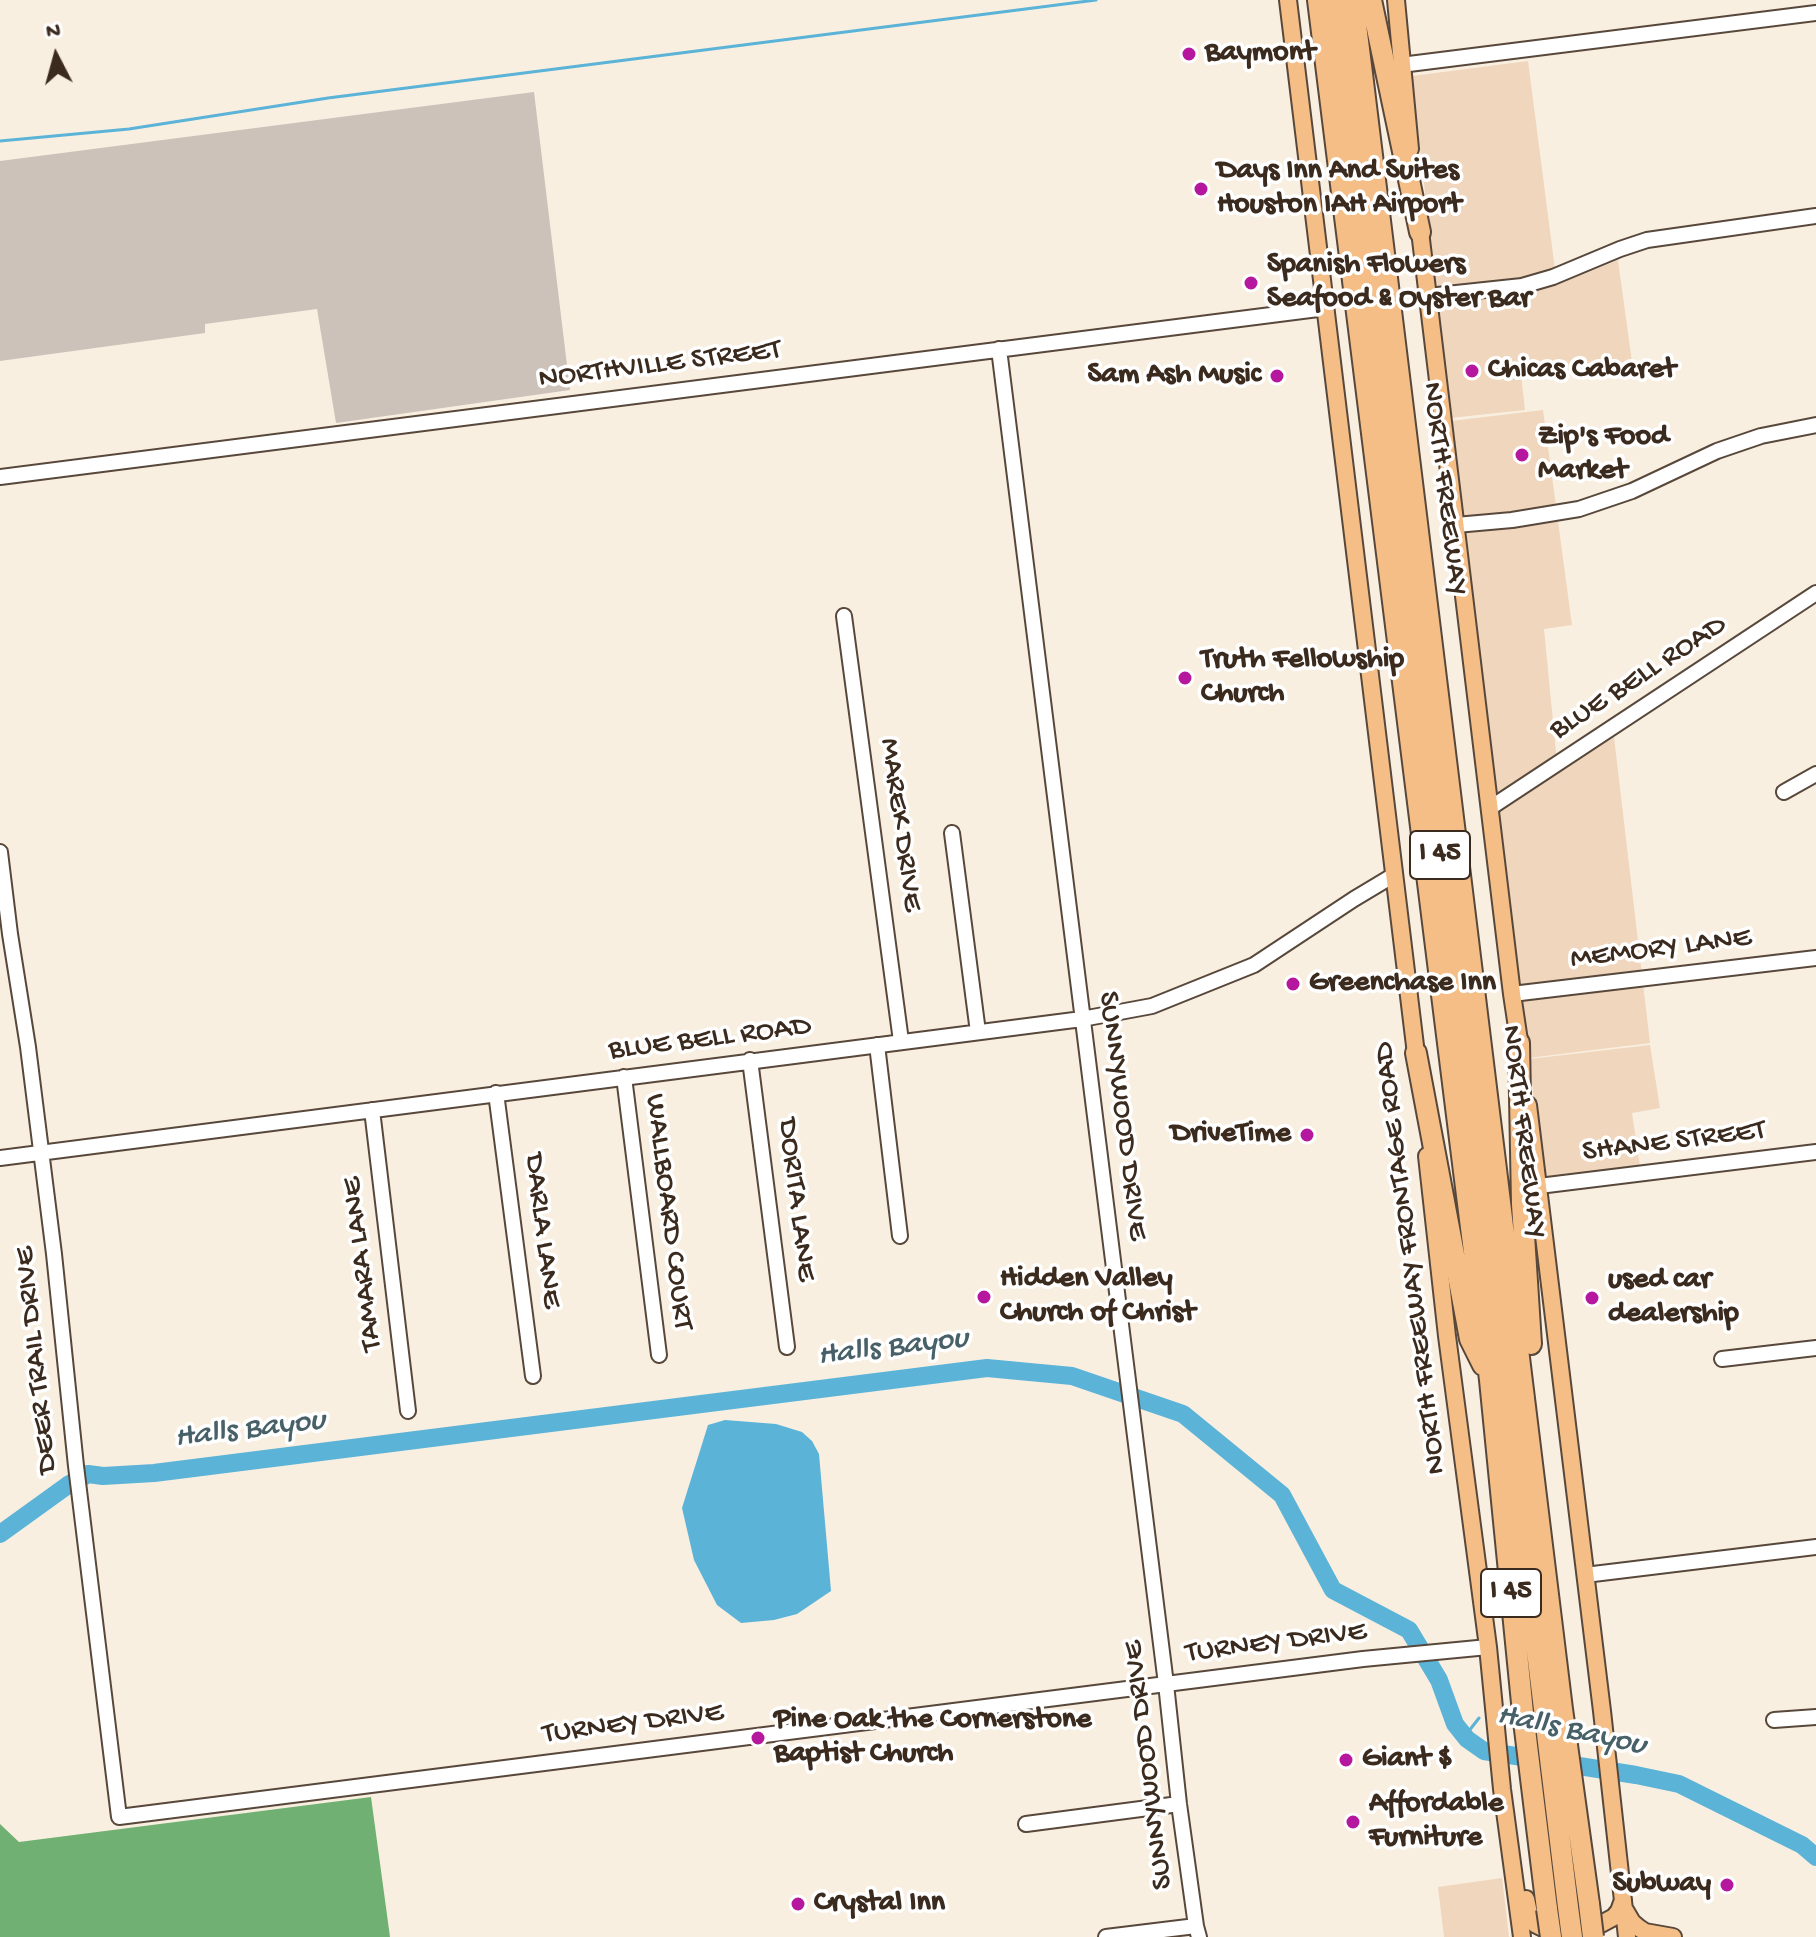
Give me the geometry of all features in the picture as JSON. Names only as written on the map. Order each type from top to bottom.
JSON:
[{"type":"highway","name":"NORTH FREEWAY","points":[[1318,0],[1490,1380],[1532,1784],[1557,1908],[1572,1937]]},
{"type":"highway","name":"NORTH FREEWAY","points":[[1337,0],[1553,1709],[1574,1793],[1593,1937]]},
{"type":"highway","name":"NORTH FREEWAY","points":[[1353,0],[1525,1400],[1553,1709],[1557,1908],[1551,1937]]},
{"type":"highway","points":[[1371,0],[1420,232]]},
{"type":"highway","points":[[1519,1043],[1522,1204],[1532,1361],[1525,1400]]},
{"type":"highway","points":[[1416,1053],[1470,1339],[1490,1380]]},
{"type":"main road","name":"NORTH FREEWAY FRONTAGE ROAD","points":[[1288,0],[1522,1937]]},
{"type":"main road","points":[[1396,0],[1420,232],[1512,994],[1539,1186],[1627,1937]]},
{"type":"main road","points":[[1502,1789],[1519,1845],[1527,1910],[1535,1924],[1543,1928],[1601,1924],[1614,1917],[1624,1903]]},
{"type":"main road","points":[[1624,1903],[1632,1922],[1639,1928],[1673,1937]]},
{"type":"main road","points":[[1510,1937],[1519,1914]]},
{"type":"street","points":[[1401,65],[1816,13]]},
{"type":"street","points":[[1428,296],[1522,286],[1647,240],[1816,216]]},
{"type":"street","name":"NORTHVILLE STREET","points":[[0,477],[1326,308]]},
{"type":"street","name":"SUNNYWOOD DRIVE","points":[[999,349],[1197,1931]]},
{"type":"street","points":[[1456,525],[1579,509],[1632,491],[1717,451],[1761,436],[1816,425]]},
{"type":"street","name":"BLUE BELL ROAD","points":[[1490,808],[1816,593]]},
{"type":"street","name":"MAREK DRIVE","points":[[844,616],[901,1041]]},
{"type":"street","points":[[1784,792],[1816,774]]},
{"type":"street","points":[[952,833],[978,1032]]},
{"type":"street","name":"DEER TRAIL DRIVE","points":[[0,852],[54,1254],[80,1505],[119,1817]]},
{"type":"street","name":"BLUE BELL ROAD","points":[[0,1158],[1082,1019],[1152,1006],[1254,965],[1394,875]]},
{"type":"street","name":"MEMORY LANE","points":[[1512,994],[1816,958]]},
{"type":"street","points":[[877,1045],[900,1236]]},
{"type":"street","name":"DORITA LANE","points":[[750,1060],[787,1347]]},
{"type":"street","name":"WALLBOARD COURT","points":[[624,1077],[659,1355]]},
{"type":"street","name":"DARLA LANE","points":[[496,1093],[533,1376]]},
{"type":"street","name":"TAMARA LANE","points":[[372,1110],[408,1411]]},
{"type":"street","name":"SHANE STREET","points":[[1539,1186],[1816,1152]]},
{"type":"street","points":[[1722,1359],[1816,1348]]},
{"type":"street","points":[[1585,1575],[1816,1547]]},
{"type":"street","name":"TURNEY DRIVE","points":[[119,1817],[1166,1684],[1488,1647]]},
{"type":"street","points":[[1774,1720],[1816,1717]]},
{"type":"street","points":[[1026,1824],[1179,1804]]},
{"type":"street","points":[[1106,1937],[1197,1931]]},
{"type":"shaded area","points":[[1528,61],[1557,285],[1618,260],[1632,362],[1521,375],[1525,410],[1450,418],[1412,76]]},
{"type":"shaded area","points":[[534,92],[570,390],[336,423],[317,309],[205,324],[205,333],[0,361],[0,161]]},
{"type":"shaded area","points":[[1543,410],[1572,625],[1544,629],[1558,773],[1614,737],[1650,1043],[1528,1058],[1451,421]]},
{"type":"shaded area","points":[[1650,1045],[1660,1108],[1632,1113],[1640,1166],[1544,1179],[1529,1059]]},
{"type":"shaded area","points":[[1502,1878],[1509,1937],[1444,1937],[1438,1887]]},
{"type":"green space","points":[[371,1797],[390,1937],[0,1937],[0,1824],[19,1842]]},
{"type":"water","points":[[725,1420],[776,1424],[802,1432],[812,1441],[819,1454],[831,1591],[797,1614],[741,1623],[717,1605],[694,1560],[682,1508],[708,1425]]},
{"type":"waterway","points":[[0,141],[129,129],[328,98],[1096,0]]},
{"type":"waterway","name":"Halls Bayou","points":[[0,1534],[88,1474],[154,1473],[987,1368],[1072,1376],[1183,1414],[1282,1495],[1333,1590],[1409,1630],[1439,1680],[1455,1724],[1467,1739],[1484,1751],[1679,1784],[1802,1845],[1816,1857]]},
{"type":"waterway","points":[[1465,1736],[1479,1718]]},
{"type":"place","name":"Baymont","points":[[1189,54]]},
{"type":"place","name":"Days Inn And Suites Houston IAH Airport","points":[[1201,189]]},
{"type":"place","name":"Spanish Flowers Seafood & Oyster Bar","points":[[1251,283]]},
{"type":"place","name":"Chicas Cabaret","points":[[1472,371]]},
{"type":"place","name":"Sam Ash Music","points":[[1277,376]]},
{"type":"place","name":"Zip's Food Market","points":[[1522,455]]},
{"type":"place","name":"Truth Fellowship Church","points":[[1185,678]]},
{"type":"place","name":"Greenchase Inn","points":[[1293,984]]},
{"type":"place","name":"DriveTime","points":[[1307,1135]]},
{"type":"place","name":"Hidden Valley Church of Christ","points":[[984,1297]]},
{"type":"place","name":"used car dealership","points":[[1592,1298]]},
{"type":"place","name":"Pine Oak the Cornerstone Baptist Church","points":[[758,1738]]},
{"type":"place","name":"Giant $","points":[[1346,1760]]},
{"type":"place","name":"Affordable Furniture","points":[[1353,1822]]},
{"type":"place","name":"Subway","points":[[1727,1885]]},
{"type":"place","name":"Crystal Inn","points":[[798,1904]]}]
